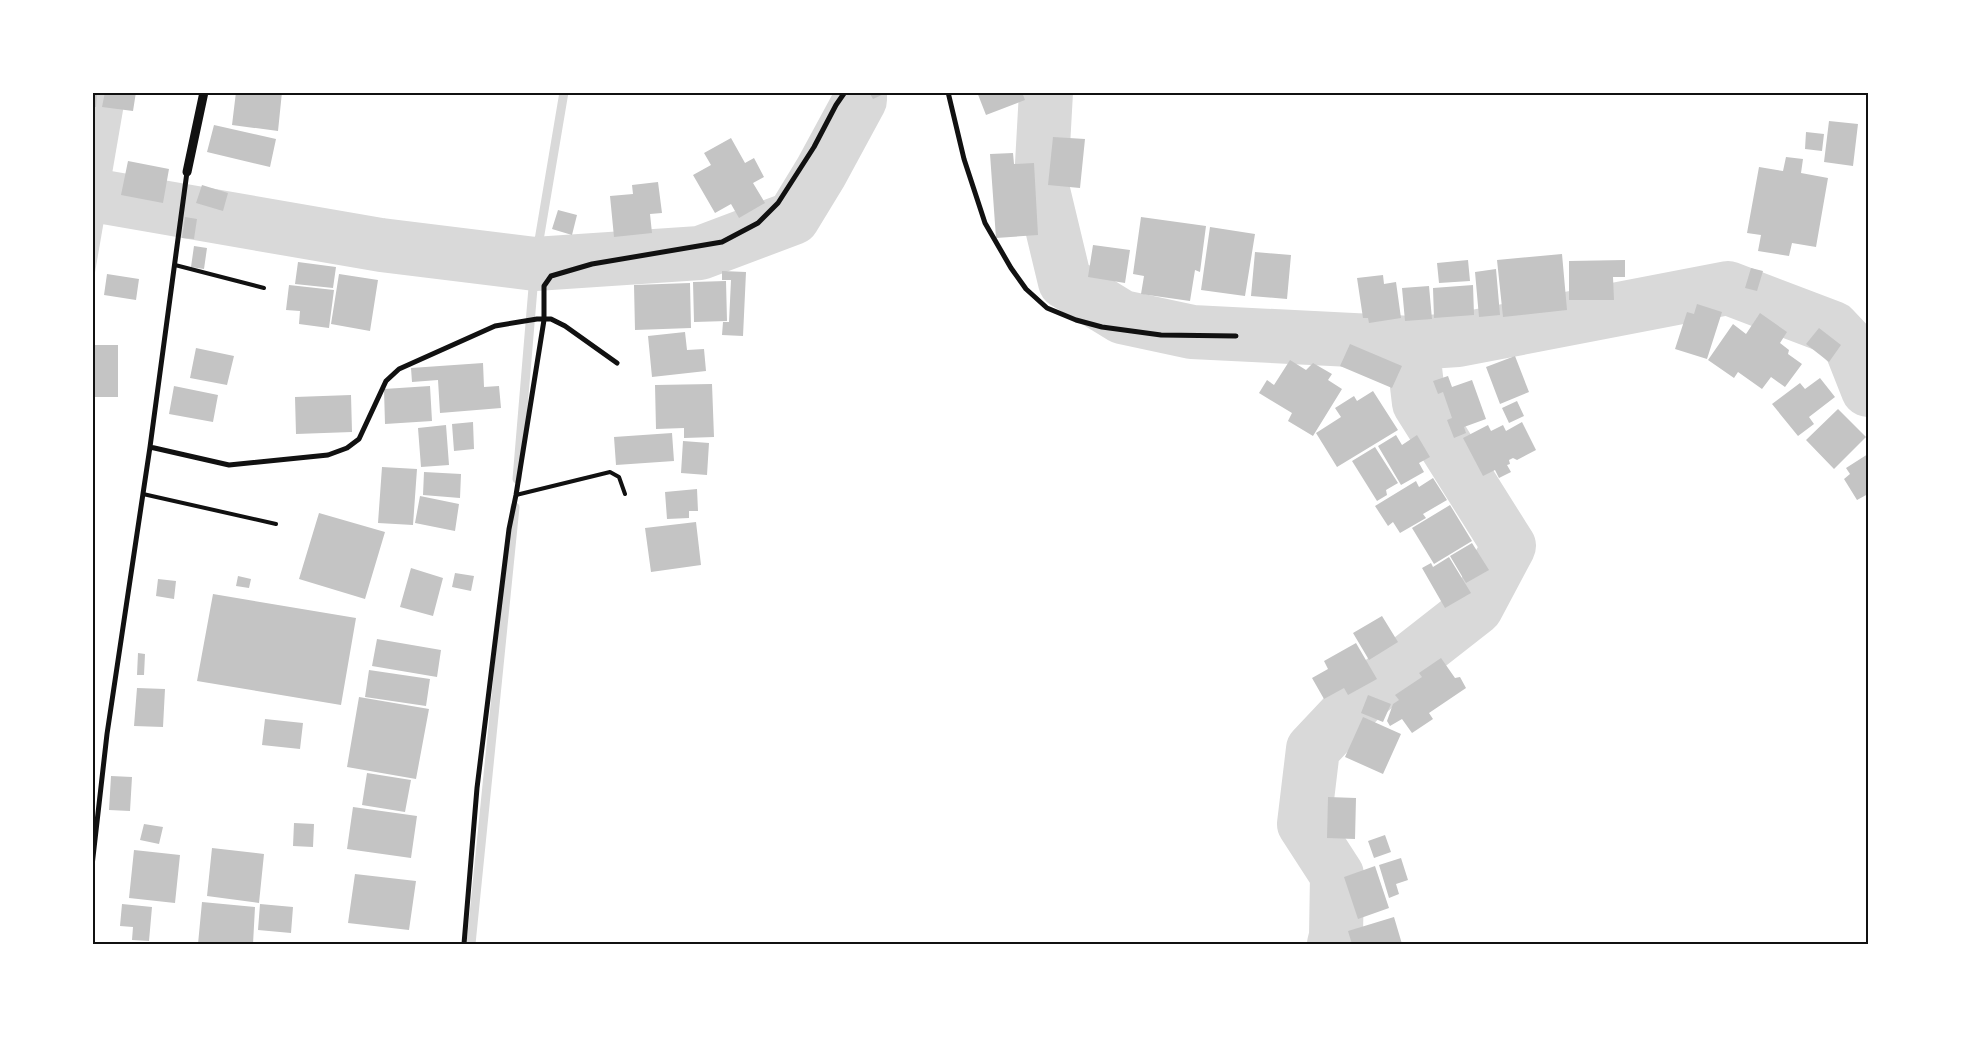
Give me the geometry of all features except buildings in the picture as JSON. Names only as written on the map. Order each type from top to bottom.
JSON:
[{"type":"street","points":[[92,866],[106,734],[150,447],[188,172],[204,92]]},
{"type":"street","points":[[464,944],[477,788],[509,529],[544,320],[544,286],[551,276],[592,264],[722,242],[758,223],[778,203],[814,147],[844,92]]},
{"type":"street","points":[[948,92],[964,159],[985,223],[1026,290],[1047,308],[1076,320],[1102,327],[1162,335],[1236,336]]},
{"type":"street","points":[[150,447],[229,465],[328,454],[347,448],[359,439],[386,380],[399,369],[495,326],[537,319],[551,319],[565,326],[617,363]]},
{"type":"lane","points":[[175,266],[264,288]]},
{"type":"lane","points":[[516,495],[610,472],[619,477],[624,494]]},
{"type":"lane","points":[[143,494],[276,524]]},
{"type":"shaded area","points":[[93,93],[126,93],[93,284]]},
{"type":"waterway","points":[[517,479],[535,264],[564,92]]},
{"type":"waterway","points":[[92,195],[381,245],[535,264],[700,253],[793,218],[821,172],[860,100],[860,92]]},
{"type":"waterway","points":[[1046,92],[1041,182],[1065,282],[1122,317],[1192,332],[1412,343],[1458,340],[1728,288],[1833,328],[1851,347],[1868,390]]},
{"type":"waterway","points":[[1334,944],[1336,936],[1337,875],[1304,824],[1313,749],[1361,698],[1476,608],[1509,546],[1419,403],[1412,343]]},
{"type":"waterway","points":[[471,944],[515,507]]}]
